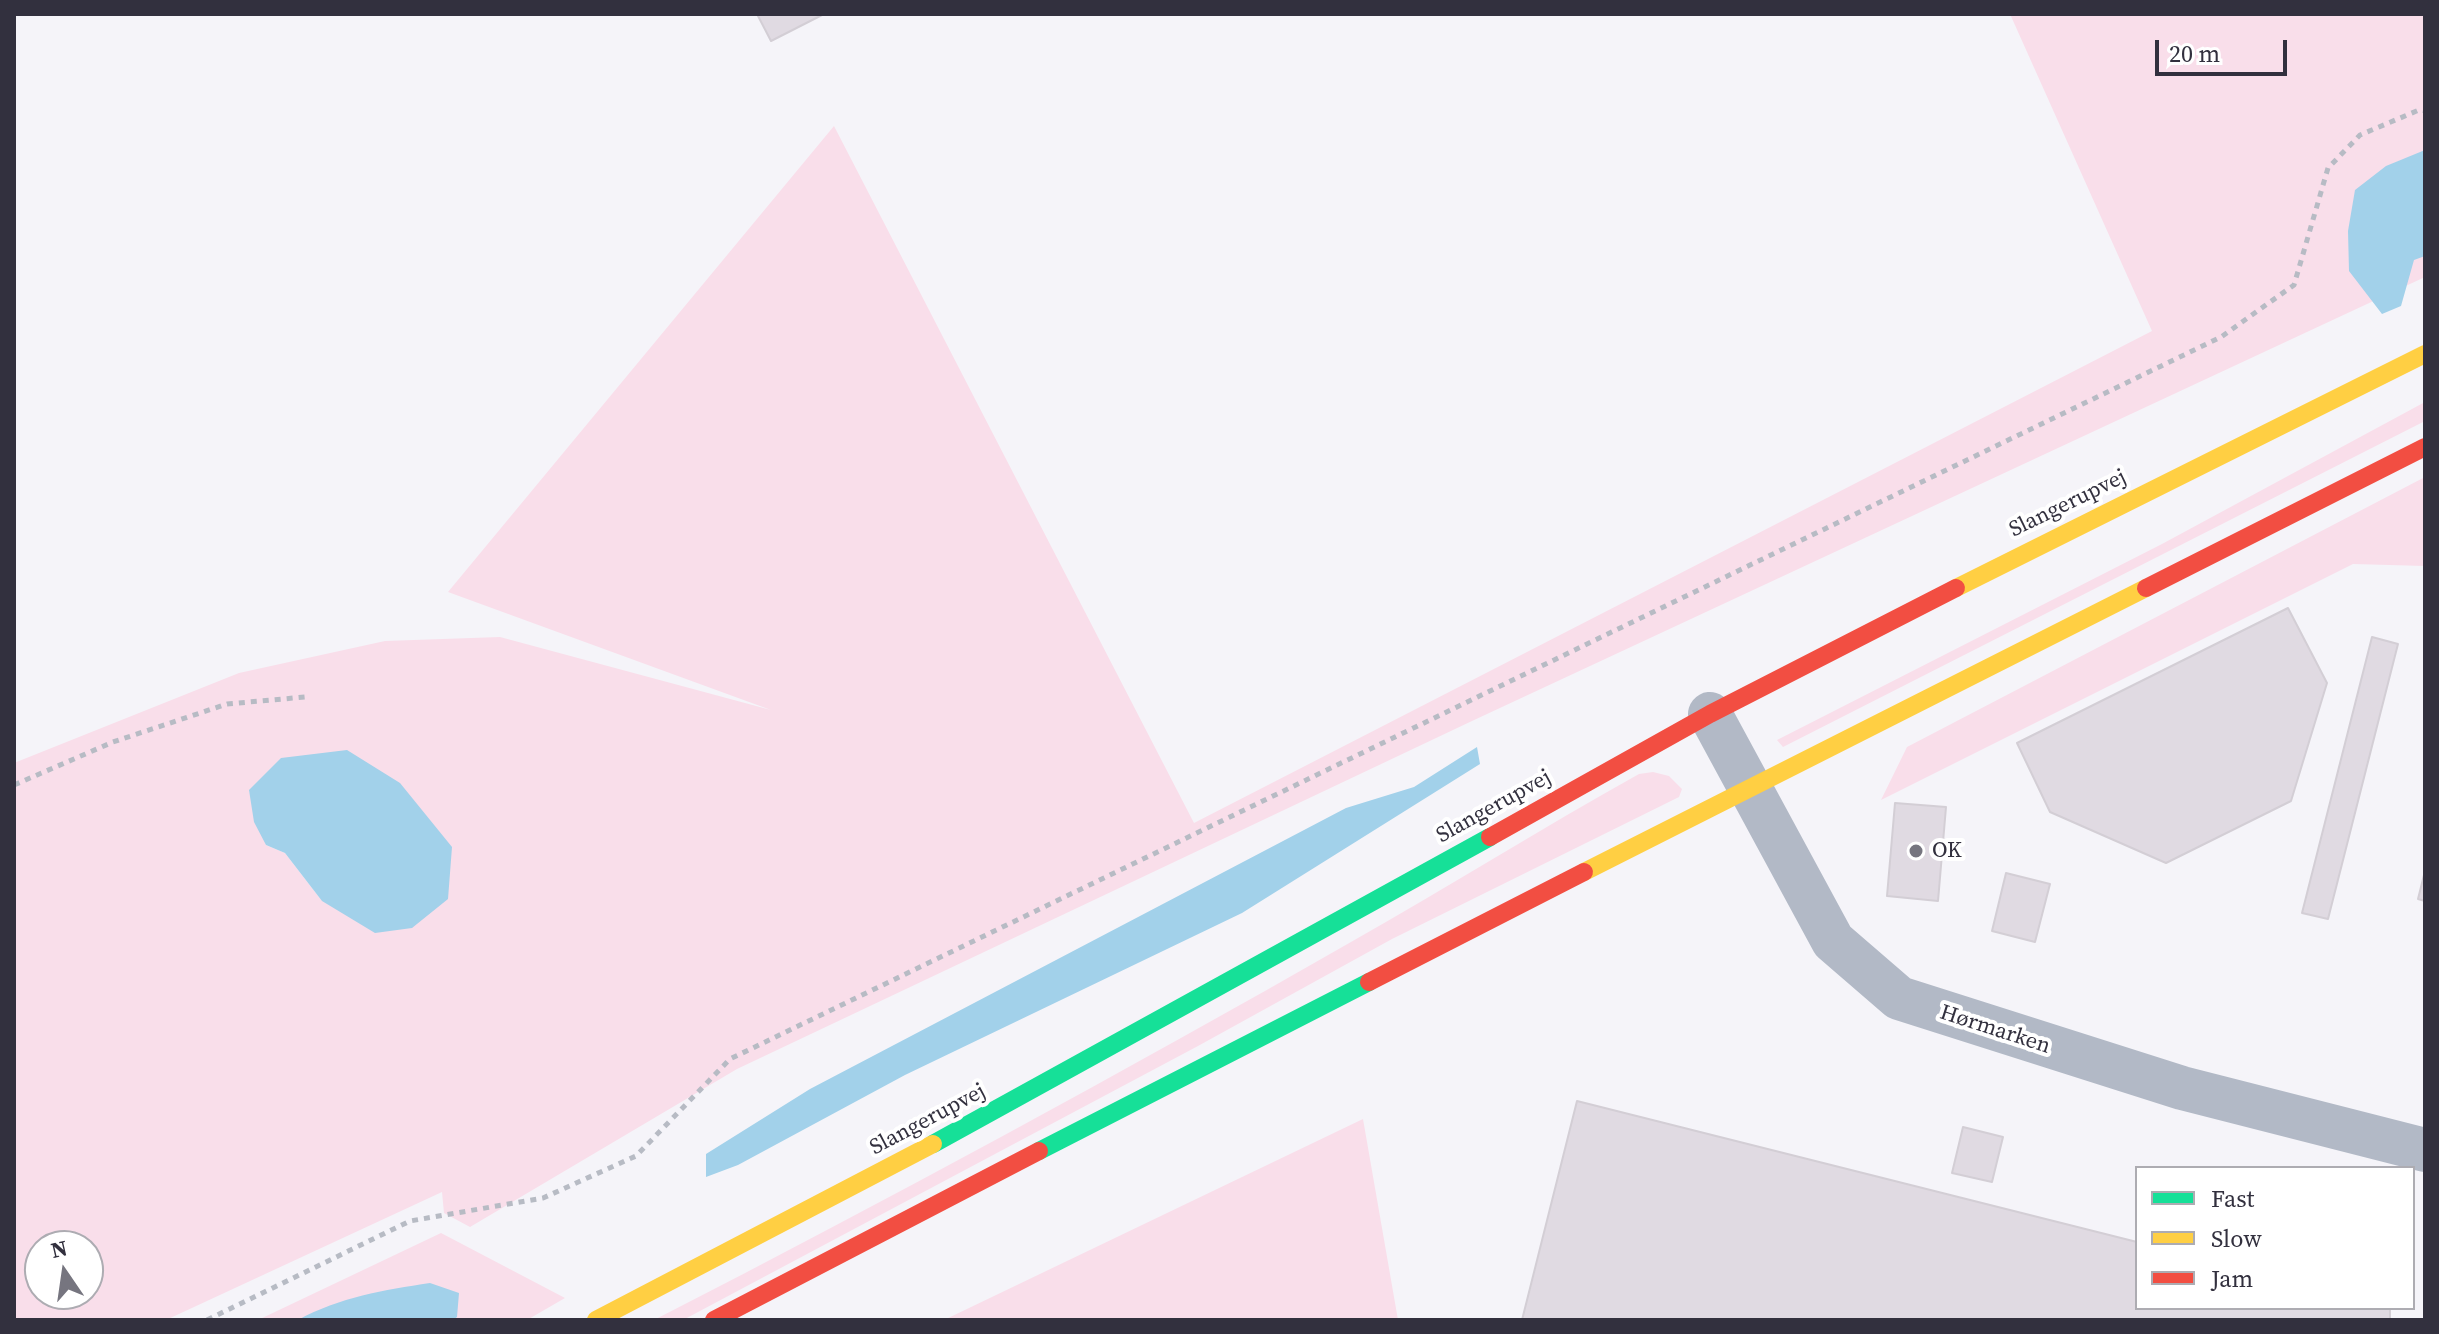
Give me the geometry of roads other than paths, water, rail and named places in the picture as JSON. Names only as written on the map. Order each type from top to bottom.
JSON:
[{"type":"main road","name":"Slangerupvej","points":[[596,1320],[1018,1100],[1710,714],[1843,644],[2425,354]]},
{"type":"main road","points":[[714,1320],[1194,1070],[1749,792],[2425,447]]},
{"type":"street","name":"Hørmarken","points":[[1710,714],[1749,792],[1833,941],[1899,998],[2182,1088],[2425,1150]]},
{"type":"water","points":[[2425,150],[2425,256],[2414,260],[2401,306],[2382,314],[2349,271],[2348,231],[2355,190],[2386,166]]},
{"type":"water","points":[[1477,747],[1480,764],[1242,913],[905,1075],[738,1165],[706,1177],[706,1154],[810,1089],[1346,808],[1414,787]]},
{"type":"water","points":[[347,750],[400,783],[452,847],[448,899],[412,928],[375,933],[322,901],[285,853],[266,845],[254,822],[249,790],[281,758]]},
{"type":"water","points":[[430,1283],[459,1293],[457,1317],[453,1320],[298,1320],[346,1300]]},
{"type":"place","name":"OK","points":[[1916,851]]}]
